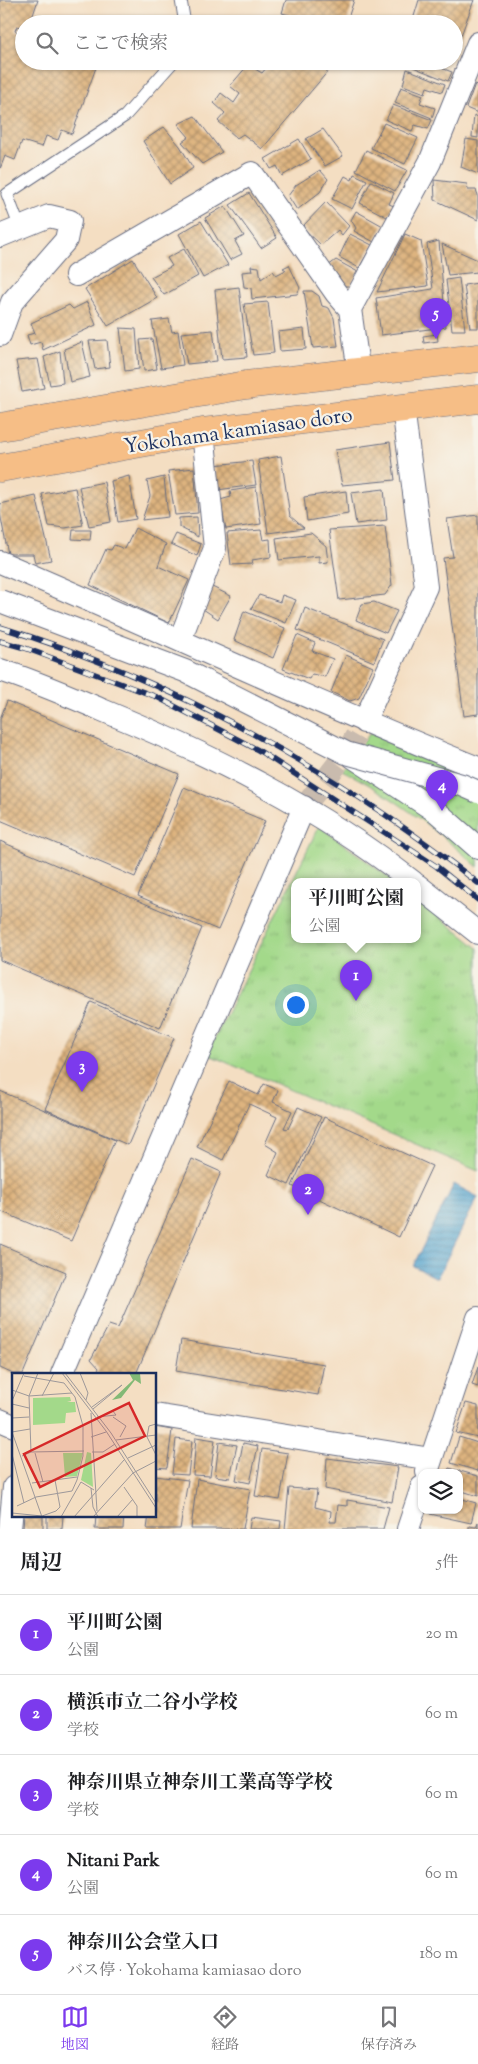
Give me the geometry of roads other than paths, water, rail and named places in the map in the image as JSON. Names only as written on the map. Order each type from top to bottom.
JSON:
[{"type":"main road","name":"Yokohama kamiasao doro","points":[[0,427],[246,385],[478,358]]},
{"type":"main road","name":"Yokohama kamiasao doro","points":[[0,468],[203,432],[478,399]]},
{"type":"street","points":[[350,309],[430,162],[478,44]]},
{"type":"street","points":[[76,275],[252,173],[336,293],[350,309],[359,373]]},
{"type":"street","points":[[0,334],[12,302],[66,240],[70,221],[49,216],[10,232]]},
{"type":"street","points":[[364,722],[426,587],[402,407]]},
{"type":"street","points":[[180,640],[215,548],[203,432]]},
{"type":"street","points":[[0,562],[364,722],[478,768]]},
{"type":"street","points":[[0,601],[185,671],[346,753],[437,812],[478,848]]},
{"type":"street","points":[[0,670],[168,737],[304,807],[356,840],[408,878]]},
{"type":"street","points":[[346,753],[462,785],[478,792]]},
{"type":"street","points":[[62,1373],[304,807]]},
{"type":"street","points":[[421,888],[478,933]]},
{"type":"street","points":[[156,1415],[429,1466],[478,1318]]},
{"type":"street","points":[[0,1420],[12,1425]]},
{"type":"street","points":[[408,1529],[418,1499]]},
{"type":"street","points":[[10,1529],[12,1508]]},
{"type":"lane","points":[[181,0],[184,15]]},
{"type":"lane","points":[[10,232],[7,194],[125,116],[166,70]]},
{"type":"water","points":[[454,1184],[478,1197],[437,1278],[413,1266]]},
{"type":"tunnel","points":[[304,807],[346,753],[364,722]]},
{"type":"railway","points":[[0,627],[65,649],[128,674],[190,702],[251,733],[368,803],[478,883]]},
{"type":"railway","points":[[0,641],[25,648],[157,697],[258,750],[436,866],[478,900]]},
{"type":"place","name":"神奈川公会堂入口","points":[[436,339]]},
{"type":"place","name":"Nitani Park","points":[[442,811]]},
{"type":"place","name":"平川町公園","points":[[356,1001]]},
{"type":"place","name":"神奈川県立神奈川工業高等学校","points":[[82,1092]]},
{"type":"place","name":"横浜市立二谷小学校","points":[[308,1215]]}]
